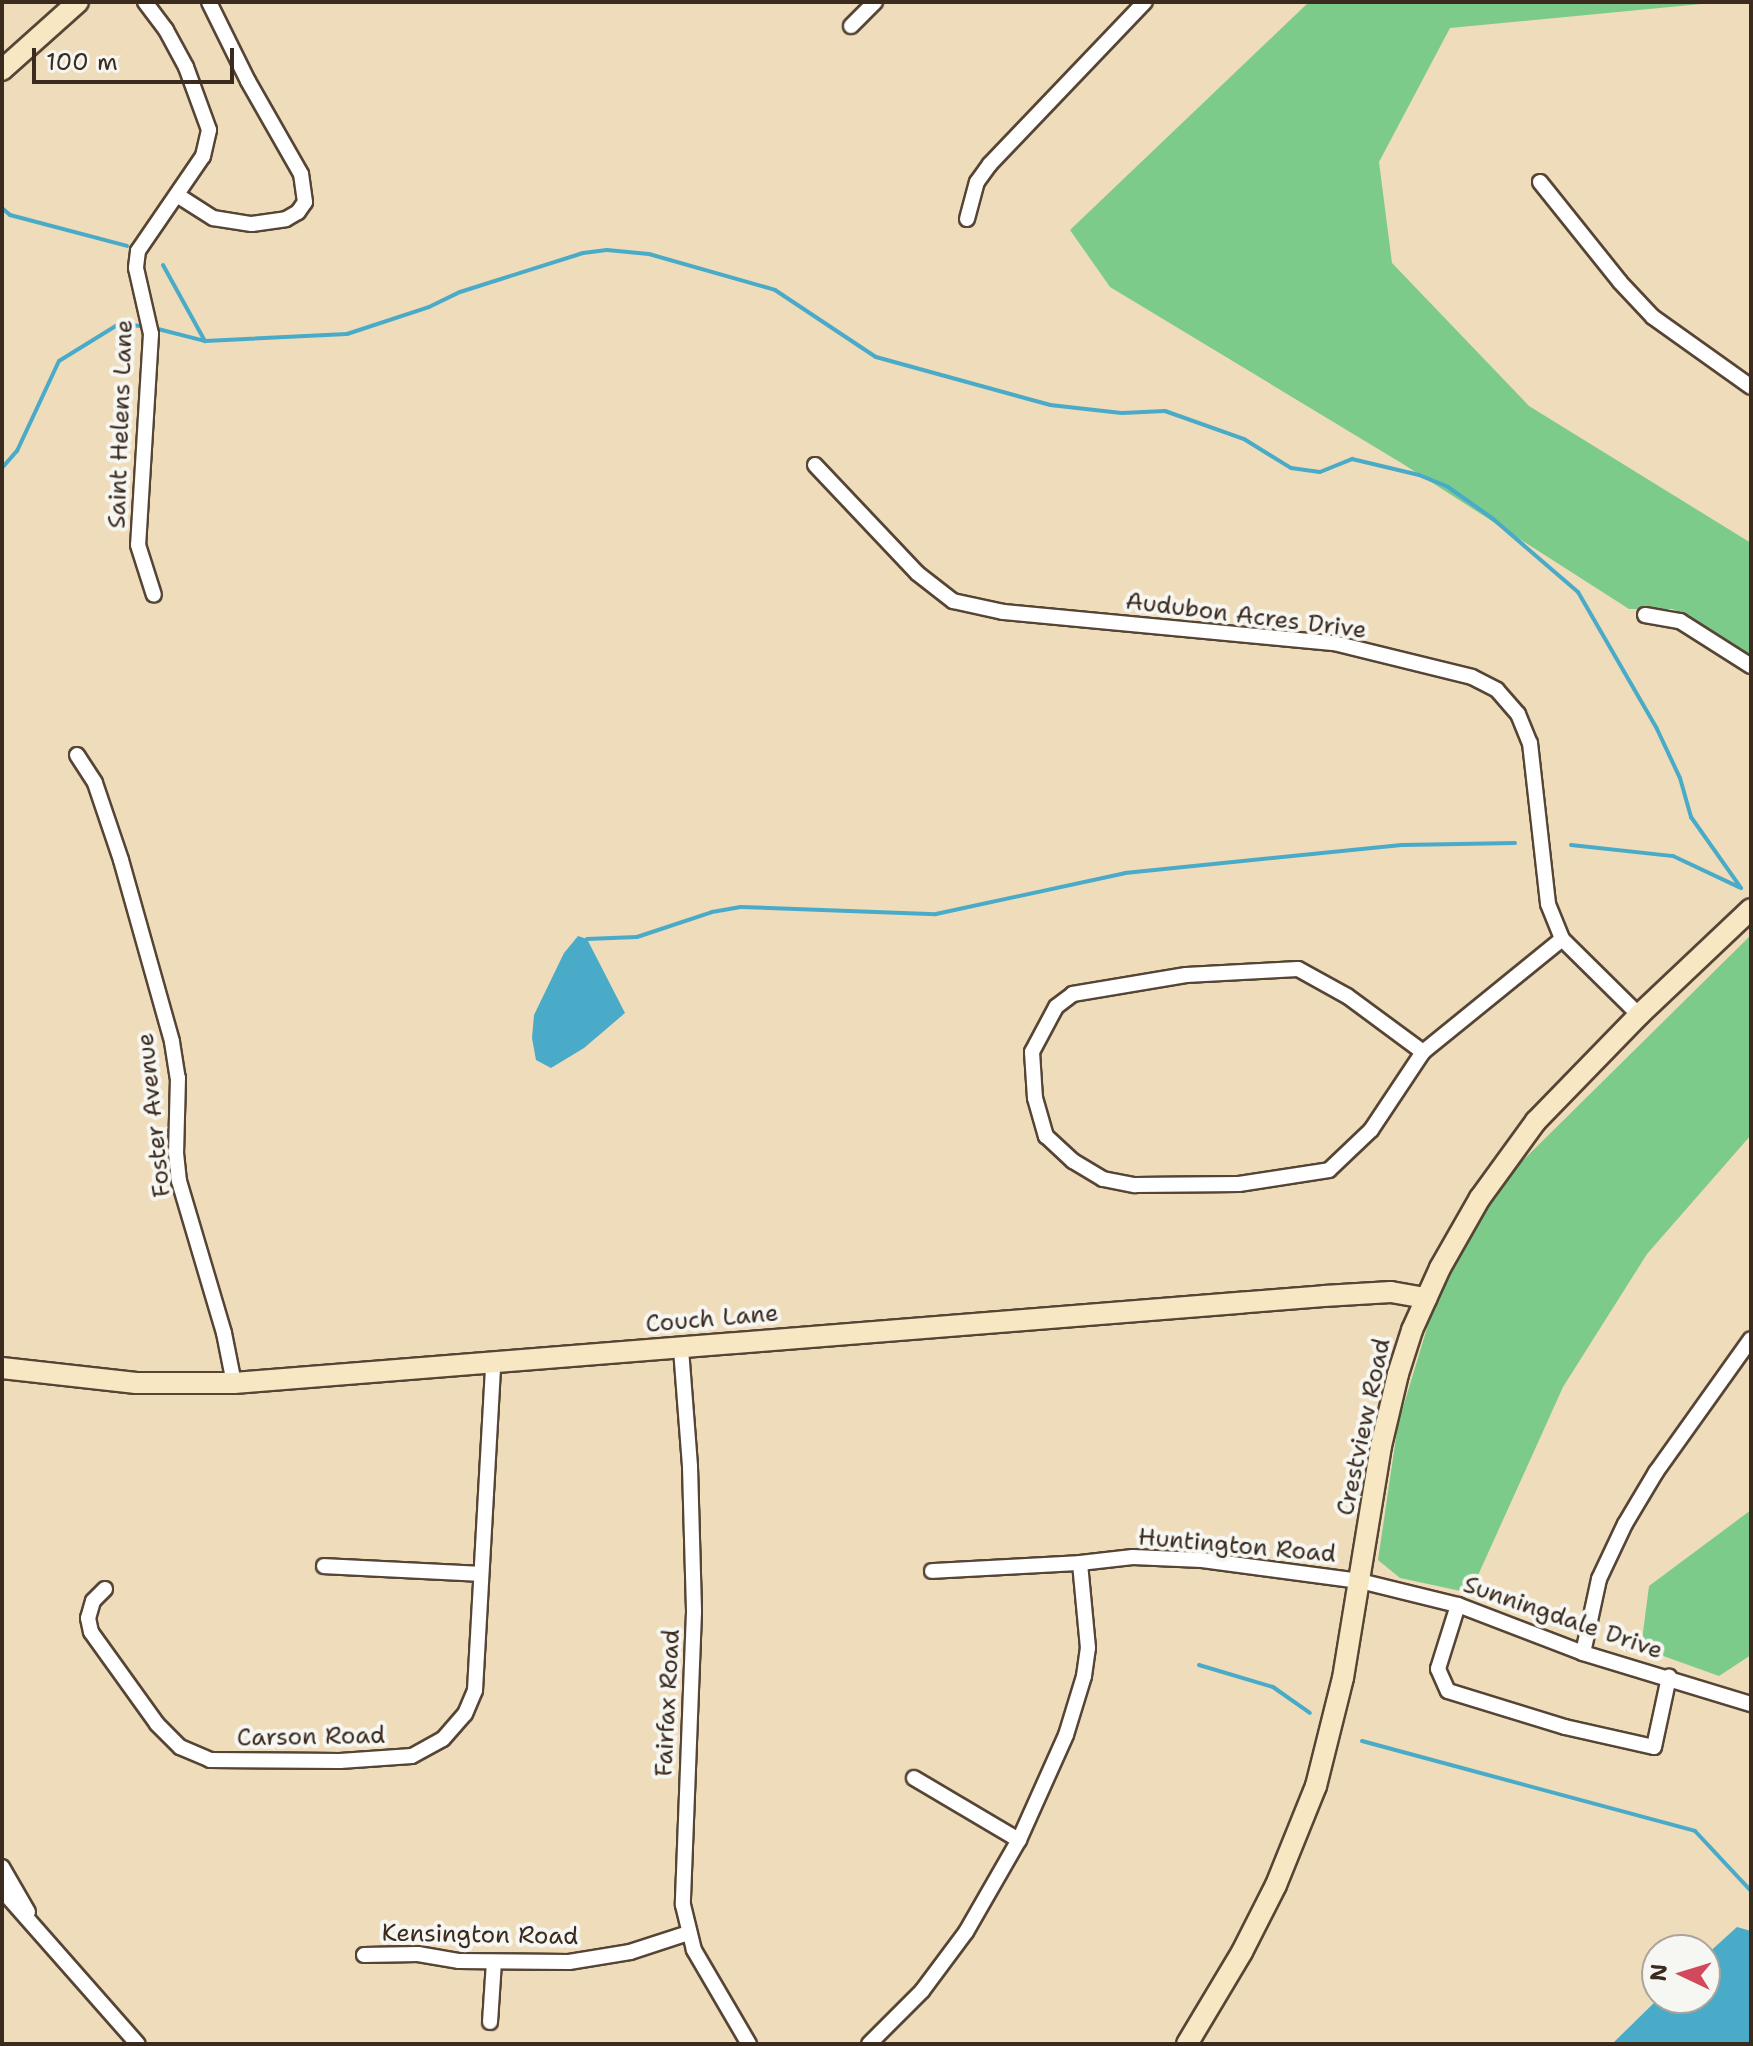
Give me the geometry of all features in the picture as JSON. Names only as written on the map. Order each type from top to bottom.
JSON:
[{"type":"street","points":[[2,70],[78,2]]},
{"type":"street","name":"Saint Helens Lane","points":[[145,2],[186,67],[209,130],[203,156],[143,241],[136,268],[151,334],[138,545],[154,595]]},
{"type":"street","points":[[177,195],[213,218],[252,224],[286,219],[298,212],[305,202],[301,174],[248,81],[209,2]]},
{"type":"street","points":[[851,26],[875,2]]},
{"type":"street","points":[[967,219],[977,182],[990,164],[1145,2]]},
{"type":"street","points":[[1540,182],[1620,282],[1653,317],[1751,387]]},
{"type":"street","name":"Audubon Acres Drive","points":[[815,465],[917,573],[953,601],[1003,612],[1334,643],[1472,677],[1497,690],[1518,714],[1530,743],[1548,904],[1562,939],[1639,1015]]},
{"type":"street","points":[[1645,615],[1680,621],[1751,666]]},
{"type":"street","name":"Foster Avenue","points":[[77,755],[95,783],[165,1011],[178,1078],[176,1153],[179,1181],[224,1333],[234,1383]]},
{"type":"street","name":"Crestview Road","points":[[1187,2044],[1242,1952],[1301,1828],[1326,1753],[1391,1403],[1412,1330],[1426,1298],[1480,1198],[1536,1121],[1639,1015],[1751,909]]},
{"type":"street","points":[[1423,1052],[1347,996],[1298,969],[1186,975],[1073,994],[1056,1007],[1032,1052],[1035,1098],[1046,1136],[1073,1161],[1103,1179],[1135,1185],[1239,1184],[1329,1170],[1371,1130],[1423,1052],[1562,939]]},
{"type":"street","name":"Couch Lane","points":[[2,1368],[136,1383],[234,1383],[1324,1296],[1391,1292],[1426,1298]]},
{"type":"street","points":[[1583,1653],[1599,1579],[1625,1524],[1656,1472],[1751,1339]]},
{"type":"street","name":"Fairfax Road","points":[[681,1349],[694,1549],[683,1905],[688,1933],[716,1993],[749,2044]]},
{"type":"street","name":"Carson Road","points":[[105,1589],[93,1601],[88,1618],[91,1632],[157,1724],[180,1747],[210,1760],[340,1761],[412,1756],[443,1739],[465,1714],[475,1690],[493,1364]]},
{"type":"street","name":"Huntington Road","points":[[932,1571],[1133,1557],[1202,1560],[1360,1581]]},
{"type":"street","points":[[869,2044],[922,1991],[966,1932],[1019,1840],[1066,1735],[1084,1676],[1088,1648],[1080,1563]]},
{"type":"street","points":[[324,1566],[481,1574]]},
{"type":"street","name":"Sunningdale Drive","points":[[1360,1581],[1458,1605],[1583,1653],[1751,1704]]},
{"type":"street","points":[[1458,1605],[1438,1669],[1448,1691],[1565,1727],[1654,1747],[1669,1677]]},
{"type":"street","points":[[914,1778],[1019,1840]]},
{"type":"street","points":[[2,1867],[43,1936]]},
{"type":"street","points":[[2,1890],[138,2044]]},
{"type":"street","name":"Kensington Road","points":[[364,1955],[418,1954],[494,1962],[569,1962],[630,1952],[688,1933]]},
{"type":"street","points":[[490,2022],[494,1962]]},
{"type":"green space","points":[[1309,2],[1722,2],[1450,28],[1379,162],[1392,263],[1529,406],[1751,543],[1751,659],[1673,609],[1629,609],[1403,464],[1110,287],[1070,230]]},
{"type":"green space","points":[[1751,935],[1751,1135],[1647,1254],[1563,1387],[1470,1593],[1400,1578],[1378,1560],[1398,1424],[1430,1318],[1453,1264],[1507,1176]]},
{"type":"green space","points":[[1751,1510],[1751,1655],[1719,1676],[1641,1648],[1649,1586]]},
{"type":"water","points":[[578,936],[587,939],[625,1013],[584,1048],[551,1068],[536,1060],[532,1038],[534,1015],[564,953]]},
{"type":"water","points":[[1737,1927],[1751,1931],[1751,2044],[1612,2044],[1643,2014],[1721,2014],[1721,1942]]},
{"type":"waterway","points":[[2,208],[10,215],[127,246]]},
{"type":"waterway","points":[[158,329],[205,341],[347,334],[429,307],[460,292],[583,253],[607,250],[649,254],[775,290],[876,357],[1050,405],[1122,413],[1165,411],[1244,439],[1291,468],[1320,472],[1352,459],[1419,475],[1448,487],[1492,518],[1578,592],[1657,729],[1680,778],[1691,817],[1741,888]]},
{"type":"waterway","points":[[163,265],[205,341]]},
{"type":"waterway","points":[[2,468],[17,451],[59,361],[119,324],[144,326]]},
{"type":"waterway","points":[[587,939],[637,937],[712,912],[741,907],[936,914],[1125,873],[1402,845],[1515,843]]},
{"type":"waterway","points":[[1571,845],[1673,856],[1739,887]]},
{"type":"waterway","points":[[1199,1665],[1273,1687],[1310,1713]]},
{"type":"waterway","points":[[1362,1741],[1695,1831],[1751,1891]]}]
